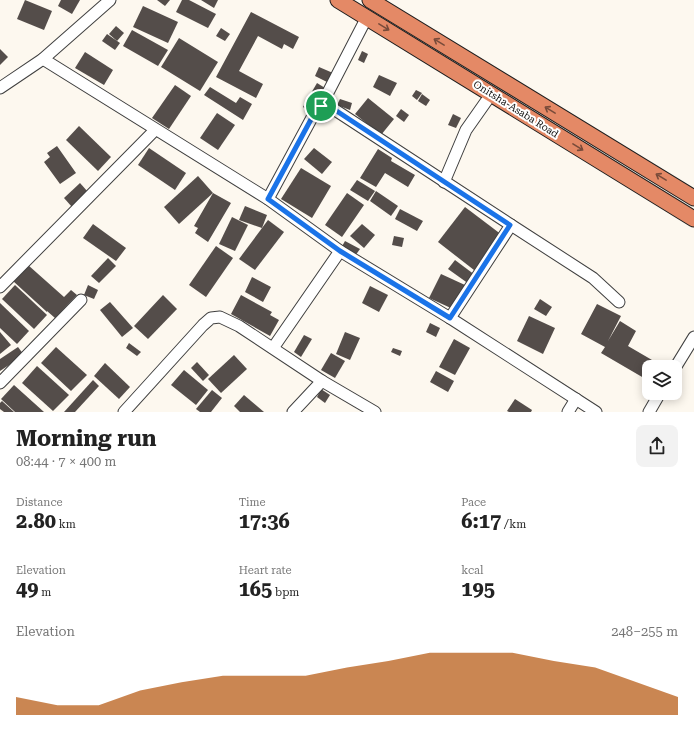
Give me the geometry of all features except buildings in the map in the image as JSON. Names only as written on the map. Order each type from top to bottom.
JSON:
[{"type":"highway","name":"Onitsha-Asaba Road","points":[[338,0],[694,219]]},
{"type":"highway","points":[[370,0],[694,198]]},
{"type":"street","points":[[0,88],[43,59],[110,0]]},
{"type":"street","points":[[268,199],[315,112],[321,106],[367,17]]},
{"type":"street","points":[[43,59],[268,199],[340,251],[450,318],[596,412]]},
{"type":"street","points":[[444,182],[466,130],[492,94]]},
{"type":"street","points":[[321,106],[329,106],[593,278],[619,302]]},
{"type":"street","points":[[0,287],[155,130]]},
{"type":"street","points":[[450,318],[510,225]]},
{"type":"street","points":[[273,348],[340,251]]},
{"type":"street","points":[[0,383],[81,300]]},
{"type":"street","points":[[124,412],[203,325],[211,318],[220,317],[239,326],[322,381],[375,412]]},
{"type":"street","points":[[680,360],[694,337]]},
{"type":"street","points":[[293,412],[322,381]]},
{"type":"street","points":[[568,412],[576,399]]},
{"type":"street","points":[[648,412],[656,400]]},
{"type":"route","points":[[321,106],[329,106],[510,225],[450,318],[340,251],[268,199],[315,112],[321,106]]}]
